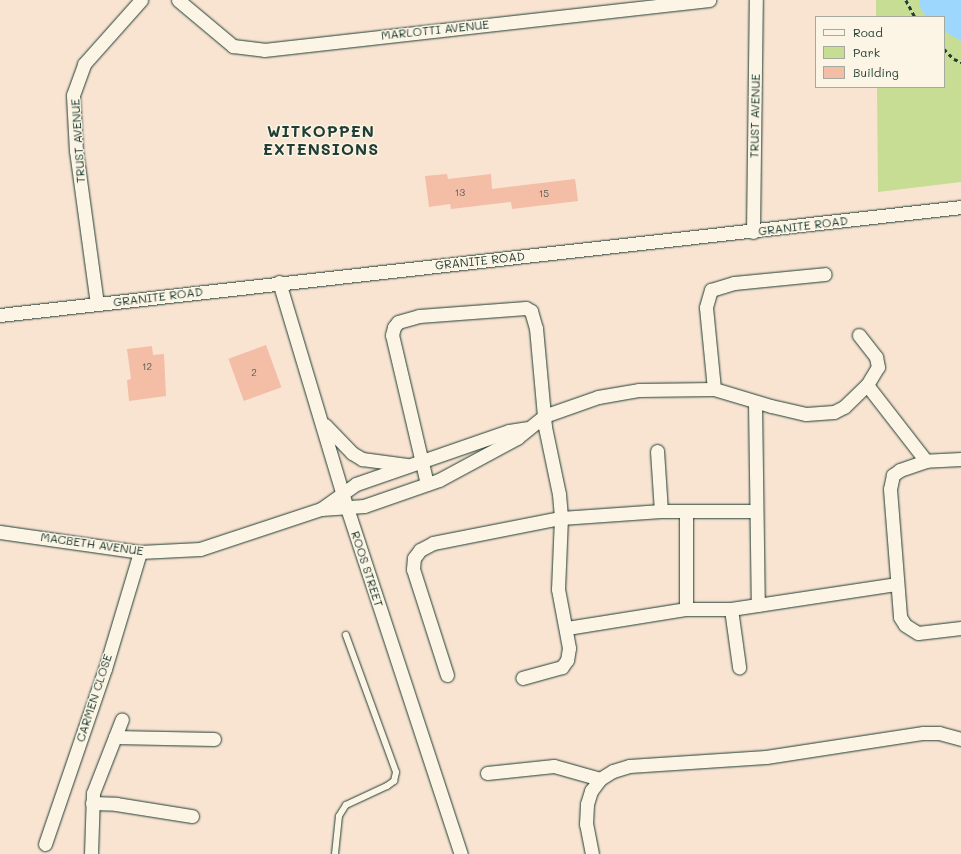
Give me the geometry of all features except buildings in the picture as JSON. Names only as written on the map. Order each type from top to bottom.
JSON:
[{"type":"street","name":"TRUST AVENUE","points":[[97,304],[76,151],[73,95],[84,64],[141,0]]},
{"type":"street","name":"MARLOTTI AVENUE","points":[[178,0],[233,46],[264,50],[709,0]]},
{"type":"street","name":"TRUST AVENUE","points":[[753,232],[756,0]]},
{"type":"street","name":"GRANITE ROAD","points":[[0,315],[279,282],[753,232],[961,207]]},
{"type":"street","points":[[714,389],[706,307],[711,290],[734,283],[825,274]]},
{"type":"street","name":"ROOS STREET","points":[[279,282],[347,508],[461,854]]},
{"type":"street","points":[[427,484],[392,335],[398,322],[408,318],[526,308],[531,311],[536,328],[544,416],[559,494],[561,518],[558,589],[569,648],[567,660],[562,668],[522,678]]},
{"type":"street","points":[[859,334],[878,362],[867,385],[926,461]]},
{"type":"street","name":"MACBETH AVENUE","points":[[321,509],[364,506],[427,484],[512,441],[544,416],[598,397],[639,390],[714,389],[755,402],[806,414],[822,414],[844,407],[867,385]]},
{"type":"street","points":[[755,402],[758,605]]},
{"type":"street","points":[[322,422],[340,442],[362,458],[409,465]]},
{"type":"street","name":"MACBETH AVENUE","points":[[0,532],[140,552],[200,549],[321,509],[356,484],[509,431],[527,428]]},
{"type":"street","points":[[657,450],[661,511]]},
{"type":"street","points":[[961,459],[926,461],[900,470],[891,482],[900,617],[911,630],[918,633],[961,628]]},
{"type":"street","points":[[447,675],[413,569],[414,558],[420,550],[433,543],[561,518],[661,511],[756,511]]},
{"type":"street","points":[[686,512],[686,609]]},
{"type":"street","name":"CARMEN CLOSE","points":[[45,844],[105,669],[140,552]]},
{"type":"street","points":[[566,628],[686,609],[731,609],[897,584]]},
{"type":"street","points":[[731,609],[739,667]]},
{"type":"street","points":[[91,854],[92,803],[122,719]]},
{"type":"street","points":[[591,854],[586,824],[587,804],[591,790],[600,779],[612,771],[629,766],[766,757],[923,734],[939,733],[961,739]]},
{"type":"street","points":[[115,737],[214,739]]},
{"type":"street","points":[[487,773],[554,766],[600,779]]},
{"type":"street","points":[[92,803],[116,804],[192,816]]},
{"type":"lane","points":[[335,854],[339,816],[346,805],[387,786],[394,781],[396,772],[346,635]]},
{"type":"path","points":[[906,0],[914,16]]},
{"type":"path","points":[[945,51],[954,60],[961,62]]},
{"type":"green space","points":[[876,0],[961,0],[961,182],[878,192],[877,88],[945,88],[945,16],[876,16]]},
{"type":"water","points":[[919,0],[961,0],[961,41],[945,32],[945,16],[926,16],[921,10]]},
{"type":"district","name":"WITKOPPEN EXTENSIONS","points":[[321,140]]}]
